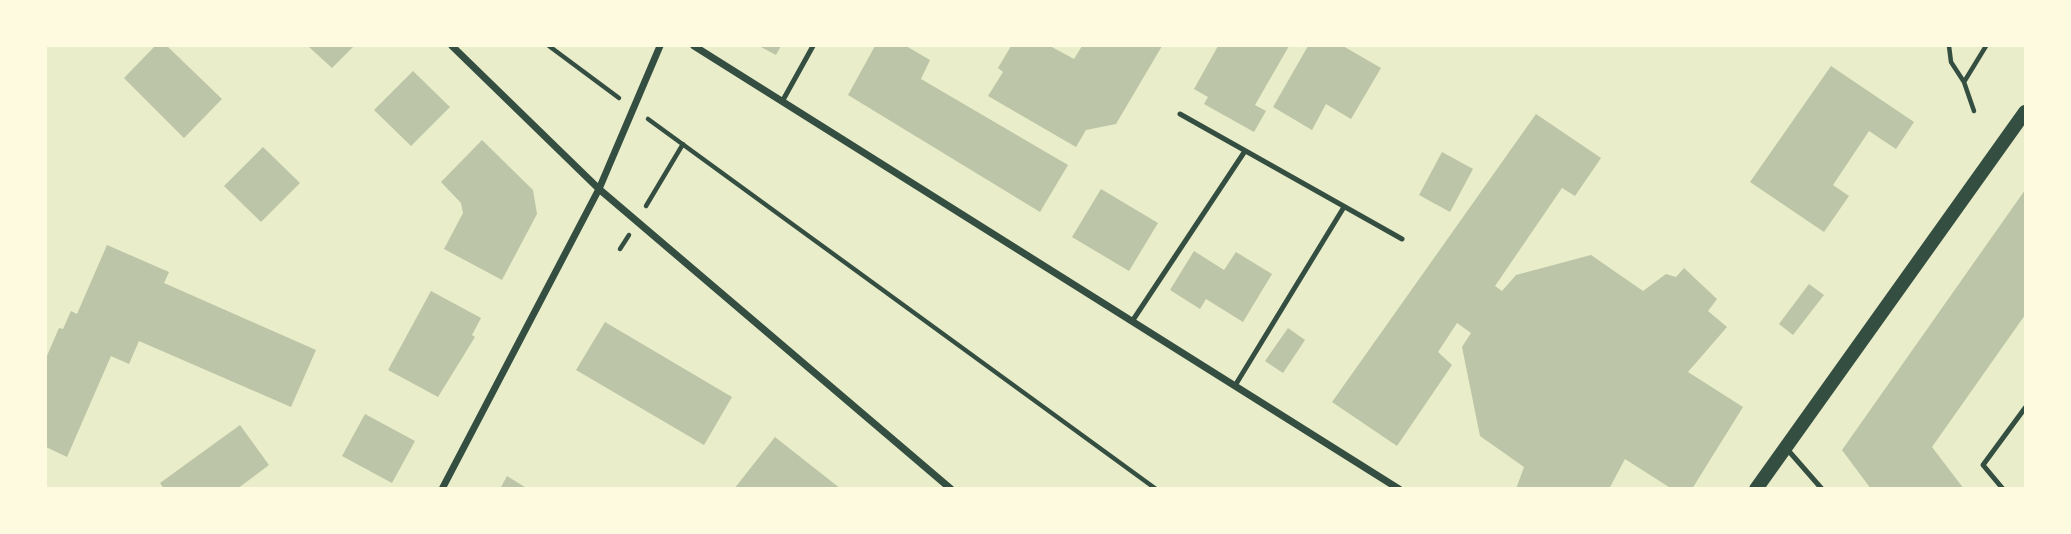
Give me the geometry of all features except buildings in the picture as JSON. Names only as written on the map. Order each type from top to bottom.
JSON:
[{"type":"main road","points":[[1756,488],[2024,115]]},
{"type":"street","points":[[452,46],[598,189],[951,488]]},
{"type":"street","points":[[442,488],[598,189],[631,107],[660,46]]},
{"type":"street","points":[[694,46],[1399,488]]},
{"type":"lane","points":[[783,100],[813,46]]},
{"type":"lane","points":[[1180,114],[1402,239]]},
{"type":"lane","points":[[1133,320],[1245,151]]},
{"type":"lane","points":[[1236,384],[1344,207]]},
{"type":"lane","points":[[2003,488],[1983,465],[2025,408]]},
{"type":"lane","points":[[1785,447],[1822,488]]},
{"type":"path","points":[[550,46],[1156,488]]},
{"type":"path","points":[[1949,46],[1951,62],[1964,82],[1974,111]]},
{"type":"path","points":[[1964,82],[1986,46]]},
{"type":"path","points":[[620,248],[683,144]]}]
